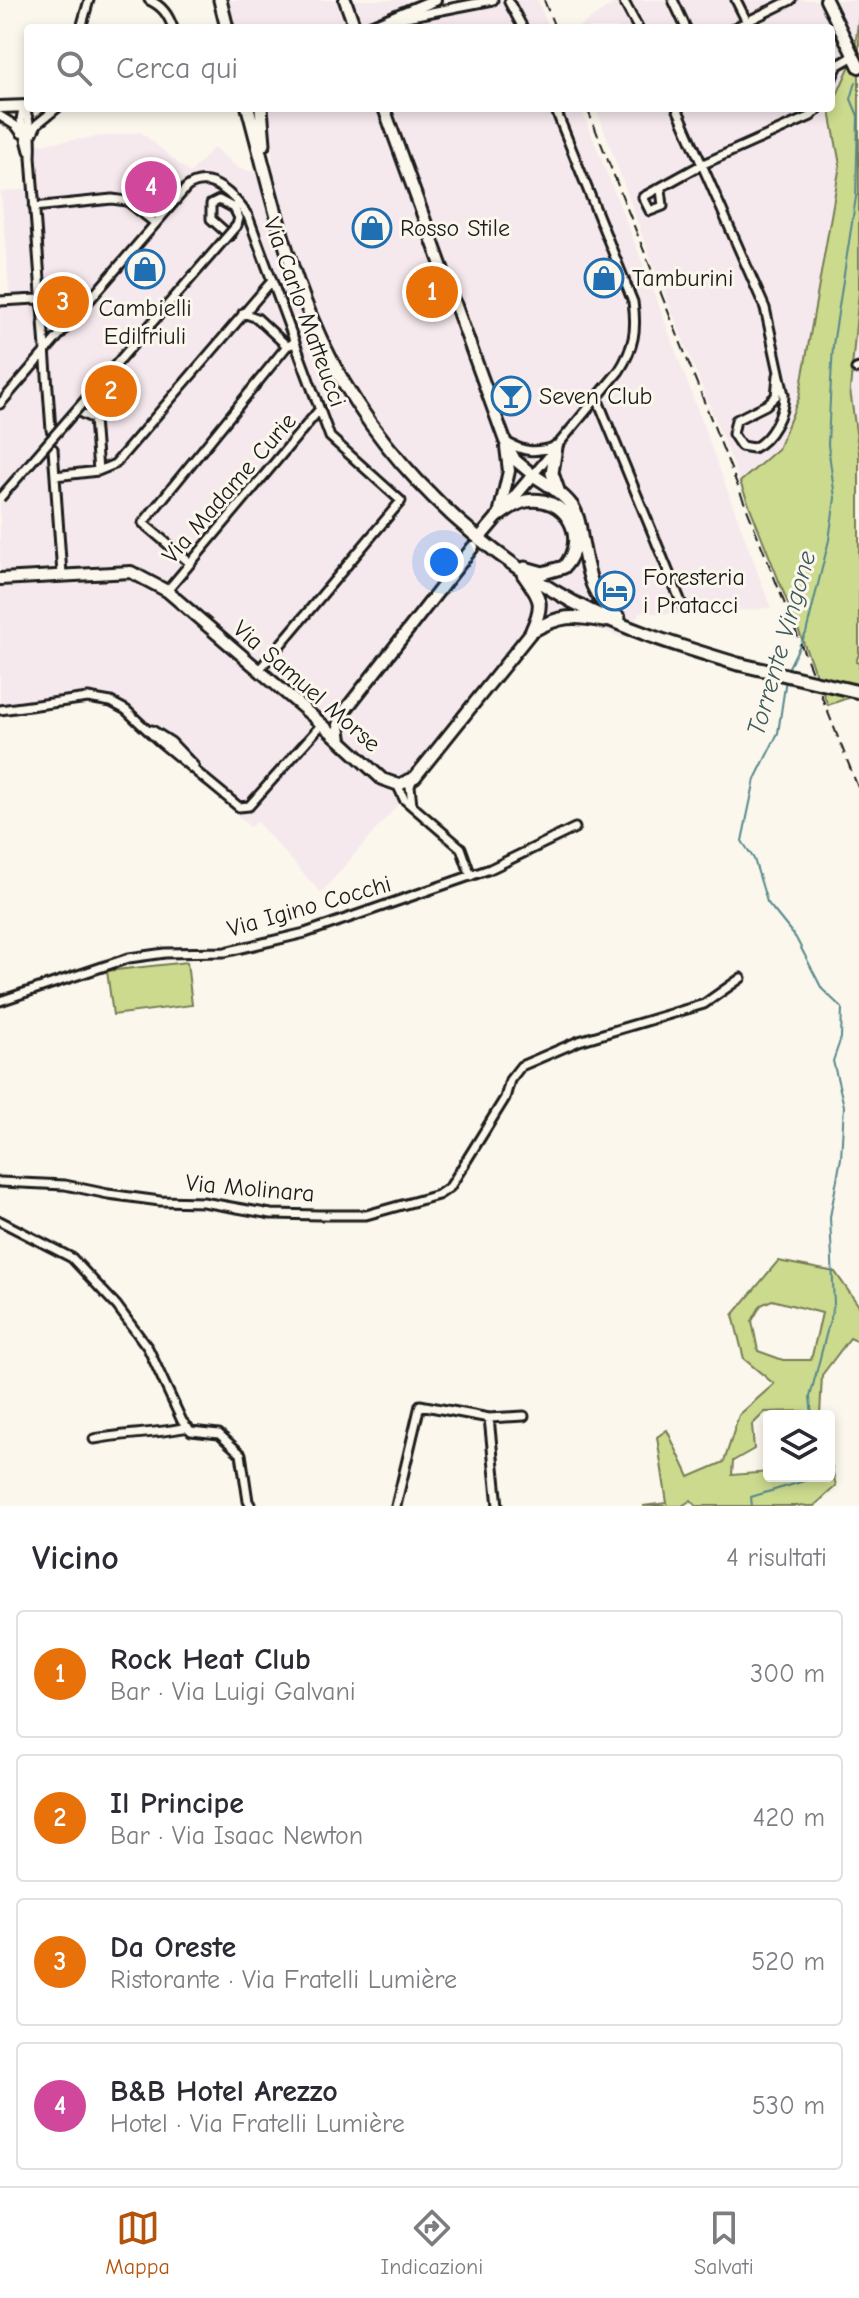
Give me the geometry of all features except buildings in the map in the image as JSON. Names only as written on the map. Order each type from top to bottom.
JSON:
[{"type":"main road","points":[[220,0],[226,24]]},
{"type":"main road","points":[[249,112],[287,248],[310,317],[335,370],[370,423],[409,473],[473,534],[516,567],[574,603],[620,624],[738,664],[859,692]]},
{"type":"main road","points":[[261,112],[268,181]]},
{"type":"main road","points":[[556,447],[552,473],[560,493],[576,514],[594,593],[606,609],[633,628]]},
{"type":"main road","points":[[516,567],[543,573],[564,567],[576,545],[574,528],[566,508],[535,477]]},
{"type":"main road","points":[[535,477],[560,493]]},
{"type":"main road","points":[[498,516],[515,504],[536,500],[558,508],[574,528]]},
{"type":"main road","points":[[516,567],[537,593],[541,611],[532,631]]},
{"type":"main road","points":[[532,631],[552,619],[571,616],[620,624]]},
{"type":"street","points":[[82,24],[89,0]]},
{"type":"street","points":[[149,0],[160,5],[172,24]]},
{"type":"street","points":[[345,0],[354,24]]},
{"type":"street","points":[[379,24],[435,0]]},
{"type":"street","points":[[390,20],[493,0]]},
{"type":"street","points":[[510,0],[522,24]]},
{"type":"street","points":[[623,0],[636,24]]},
{"type":"street","points":[[673,0],[684,24]]},
{"type":"street","points":[[736,0],[747,22]]},
{"type":"street","points":[[743,24],[791,0]]},
{"type":"street","points":[[826,0],[856,61],[838,65],[835,71]]},
{"type":"street","points":[[0,107],[24,106]]},
{"type":"street","points":[[24,112],[21,120],[28,136],[31,157],[51,430]]},
{"type":"street","points":[[28,136],[52,112]]},
{"type":"street","points":[[385,112],[505,441],[515,460],[535,477]]},
{"type":"street","points":[[482,535],[535,477],[597,398],[629,355],[634,340],[633,302],[557,112]]},
{"type":"street","points":[[679,112],[765,308],[778,375],[784,406],[778,421],[759,445],[753,448],[741,446],[733,434],[736,420],[766,405],[776,396],[778,375]]},
{"type":"street","points":[[661,189],[701,165],[815,112]]},
{"type":"street","points":[[0,116],[28,136]]},
{"type":"street","name":"Via Carlo Matteucci","points":[[155,223],[194,181],[205,180],[216,184],[239,203],[248,216],[291,344],[330,437]]},
{"type":"street","points":[[0,404],[155,223],[127,201],[112,199],[34,207]]},
{"type":"street","points":[[0,498],[237,225],[239,218],[234,208],[219,200],[211,204],[211,219],[227,234]]},
{"type":"street","points":[[55,476],[98,471],[115,464],[271,282]]},
{"type":"street","points":[[0,301],[91,296]]},
{"type":"street","points":[[190,563],[143,523],[291,344],[257,318],[243,313]]},
{"type":"street","points":[[92,393],[98,471]]},
{"type":"street","points":[[597,398],[683,607]]},
{"type":"street","name":"Via Madame Curie","points":[[167,591],[319,410]]},
{"type":"street","points":[[77,411],[94,419]]},
{"type":"street","name":"Via Carlo Matteucci","points":[[259,670],[401,501],[312,422]]},
{"type":"street","points":[[505,441],[524,452],[556,447]]},
{"type":"street","points":[[498,516],[509,471],[505,441]]},
{"type":"street","points":[[53,449],[62,574]]},
{"type":"street","points":[[0,710],[99,699],[126,710],[171,742],[206,780],[239,807],[249,806],[343,713],[473,547]]},
{"type":"street","name":"Via Samuel Morse","points":[[0,579],[131,572],[167,591],[308,712],[330,725],[341,741],[382,779],[404,782]]},
{"type":"street","points":[[404,799],[404,782],[532,631]]},
{"type":"street","points":[[382,779],[461,848],[471,876]]},
{"type":"street","points":[[404,782],[410,786],[412,807]]},
{"type":"street","name":"Via Igino Cocchi","points":[[0,1001],[129,958],[165,953],[225,952],[305,933],[471,876],[575,828]]},
{"type":"street","name":"Via Molinara","points":[[0,1182],[65,1185],[160,1201],[203,1202],[271,1214],[366,1215],[438,1195],[450,1187],[505,1098],[510,1080],[521,1066],[579,1041],[704,1004],[741,978]]},
{"type":"street","points":[[0,1221],[72,1258],[117,1306],[148,1348],[182,1421],[191,1431],[219,1434],[241,1454],[251,1506]]},
{"type":"street","points":[[396,1506],[420,1405],[489,1418],[524,1416]]},
{"type":"street","points":[[489,1418],[498,1506]]},
{"type":"street","points":[[94,1439],[188,1427]]},
{"type":"shaded area","points":[[226,0],[422,0],[359,24],[233,24]]},
{"type":"shaded area","points":[[462,0],[538,0],[547,24],[399,24]]},
{"type":"shaded area","points":[[619,0],[859,0],[854,56],[835,100],[835,24],[583,24]]},
{"type":"shaded area","points":[[266,112],[583,112],[648,276],[771,608],[683,615],[640,612],[624,638],[578,621],[564,621],[537,633],[421,778],[321,893],[257,822],[250,827],[126,715],[100,704],[0,715],[0,303],[9,295],[1,192],[29,189],[22,146],[141,132],[190,173],[214,147],[238,168],[274,173]]},
{"type":"shaded area","points":[[597,112],[830,112],[840,165],[799,398],[778,449],[740,482],[650,257]]},
{"type":"shaded area","points":[[859,291],[859,453],[850,390]]},
{"type":"green space","points":[[859,14],[859,291],[850,390],[859,453],[859,654],[856,662],[859,663],[859,694],[828,705],[740,482],[778,449],[799,398],[840,165],[830,112],[835,112],[835,100],[854,56]]},
{"type":"green space","points":[[187,962],[192,1005],[113,1015],[107,971]]},
{"type":"green space","points":[[778,1261],[835,1272],[859,1306],[859,1342],[850,1338],[822,1375],[820,1410],[763,1410],[752,1425],[754,1449],[733,1461],[732,1475],[763,1472],[763,1482],[835,1482],[836,1486],[814,1506],[696,1506],[691,1500],[682,1506],[643,1506],[667,1503],[657,1437],[667,1430],[689,1477],[724,1462],[739,1415],[774,1384],[744,1359],[733,1315]],"holes":[[[772,1300],[822,1313],[811,1360],[783,1360],[758,1351],[752,1321],[761,1305]]]},
{"type":"waterway","name":"Torrente Vingone","points":[[788,669],[806,633],[829,540],[835,498],[828,445],[830,399],[833,345],[856,197],[858,116],[851,99],[856,82]]},
{"type":"waterway","name":"Torrente Vingone","points":[[786,679],[778,733],[755,779],[742,841],[754,859],[767,902],[796,938],[822,989],[842,1008],[841,1038],[833,1061],[844,1106],[841,1158],[830,1217],[834,1304],[810,1397],[811,1410]]},
{"type":"waterway","name":"Torrente Vingone","points":[[752,1506],[751,1497],[801,1482]]},
{"type":"railway","points":[[544,0],[553,24]]},
{"type":"railway","points":[[589,112],[859,790]]},
{"type":"place","name":"B&B Hotel Arezzo","points":[[151,187]]},
{"type":"place","name":"Rosso Stile","points":[[372,228]]},
{"type":"place","name":"Cambielli Edilfriuli","points":[[145,269]]},
{"type":"place","name":"Tamburini","points":[[604,278]]},
{"type":"place","name":"Rock Heat Club","points":[[432,292]]},
{"type":"place","name":"Da Oreste","points":[[63,302]]},
{"type":"place","name":"Il Principe","points":[[111,391]]},
{"type":"place","name":"Seven Club","points":[[511,396]]},
{"type":"place","name":"Foresteria i Pratacci","points":[[615,591]]}]
